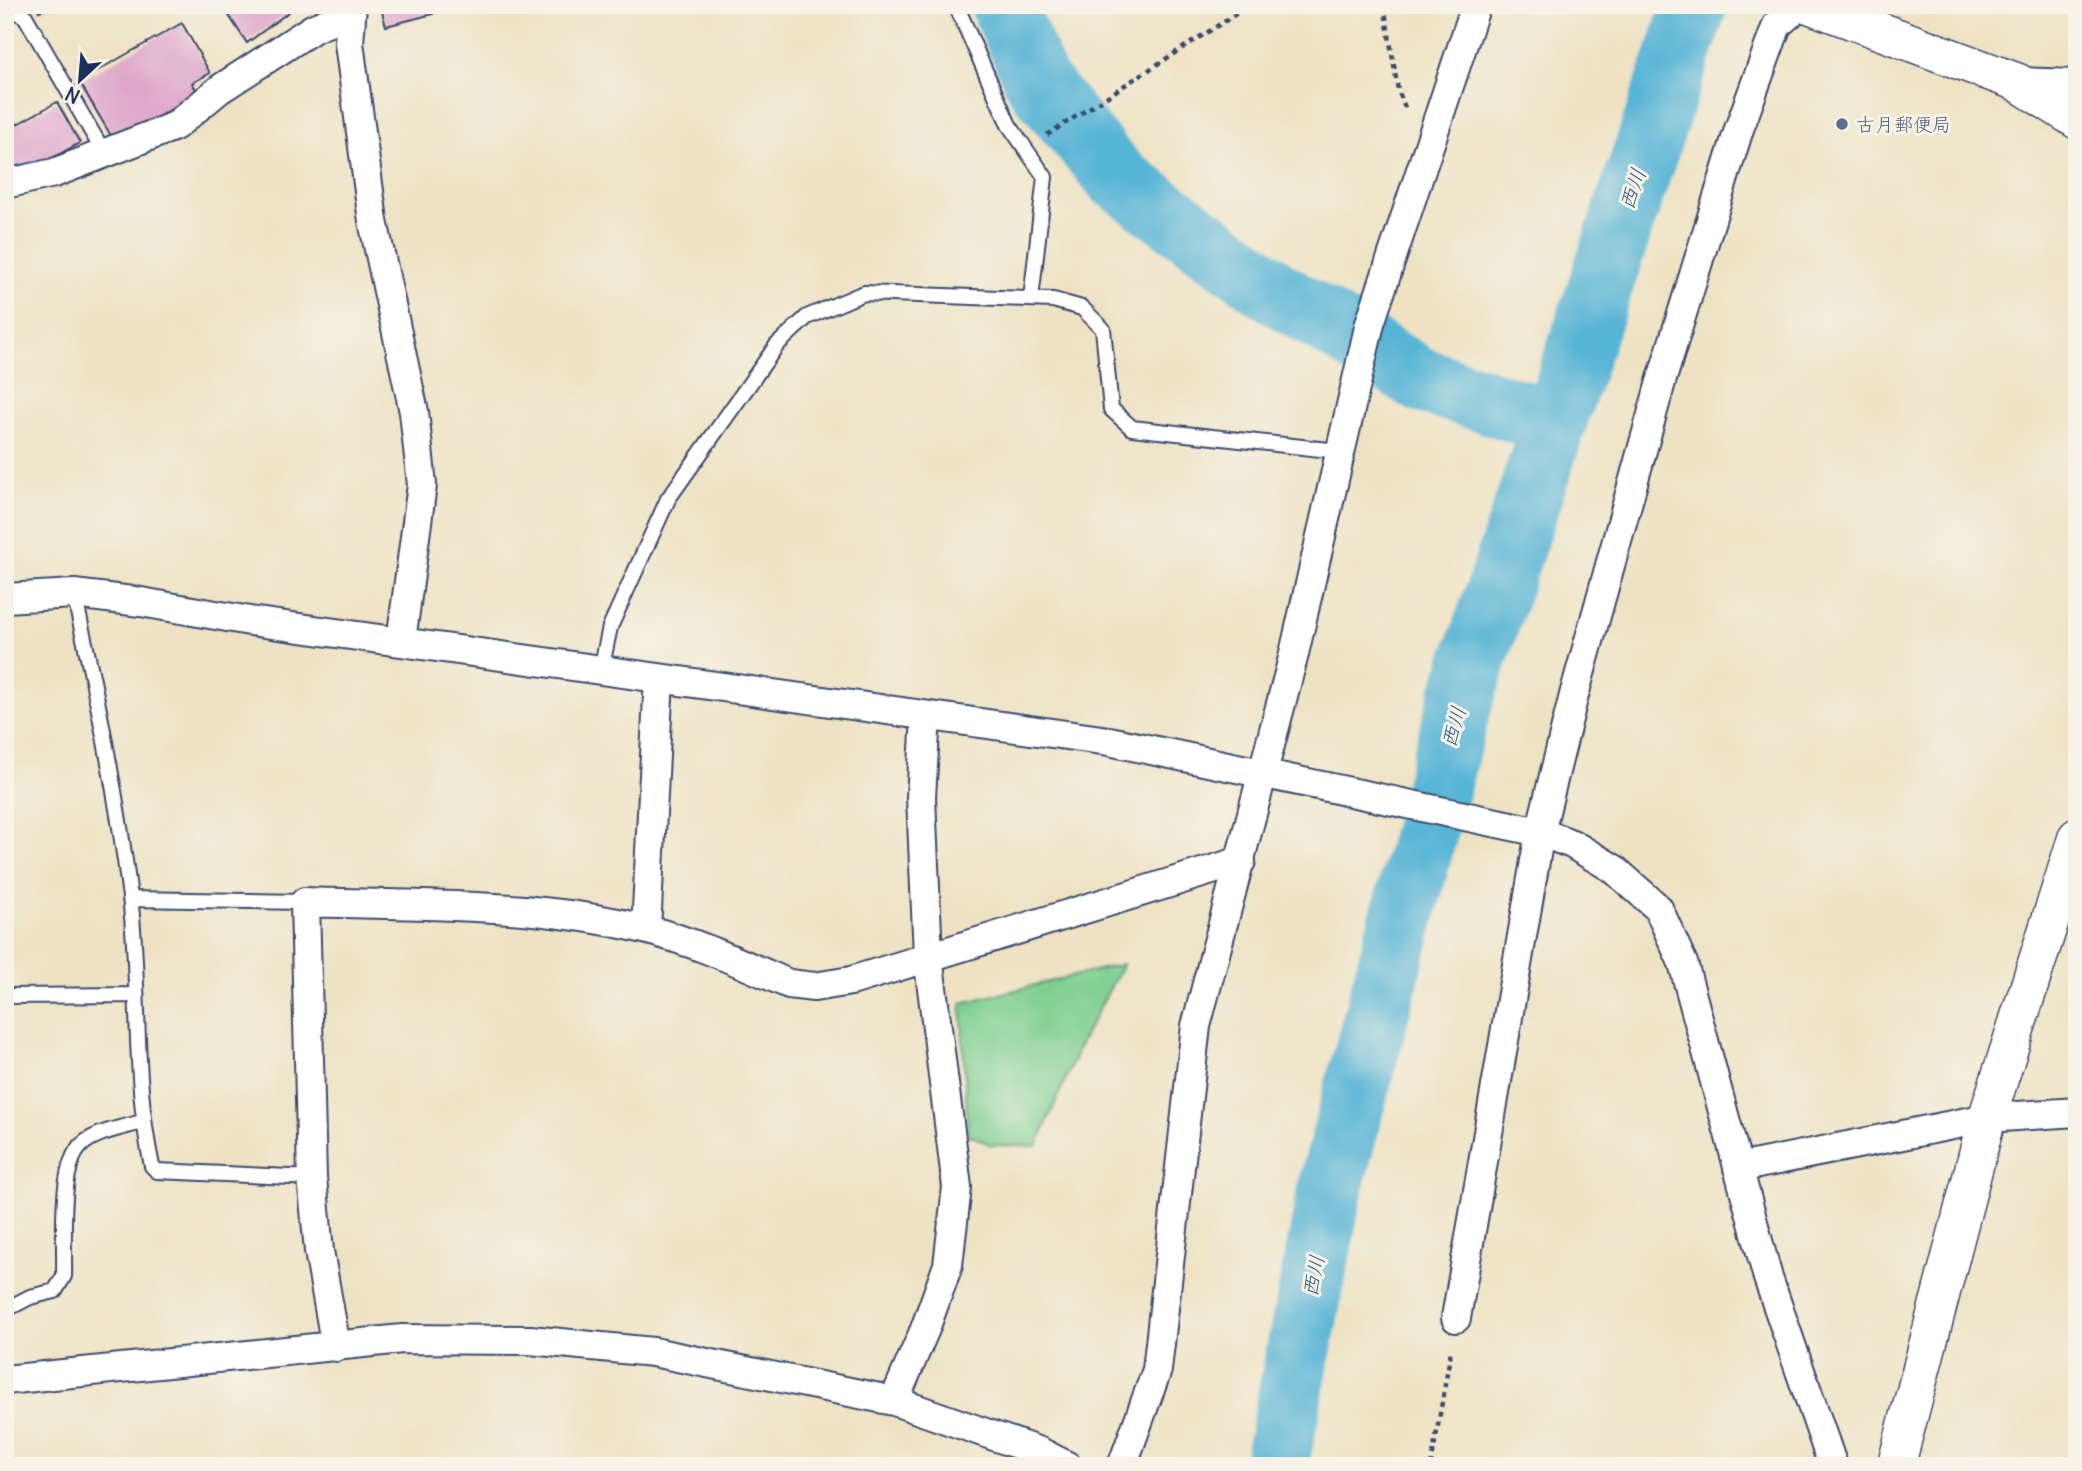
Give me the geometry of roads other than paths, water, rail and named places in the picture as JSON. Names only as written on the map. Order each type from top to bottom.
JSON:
[{"type":"street","points":[[1122,1466],[1157,1370],[1196,1026],[1241,862],[1275,775],[1293,658],[1338,451],[1370,323],[1476,5]]},
{"type":"street","points":[[1456,1318],[1540,832],[1574,695],[1657,395],[1739,129],[1777,25],[1800,5]]},
{"type":"street","points":[[1810,5],[2017,82],[2077,120]]},
{"type":"street","points":[[5,184],[54,173],[175,126],[220,89],[314,28],[352,9]]},
{"type":"street","points":[[352,9],[349,43],[373,220],[414,412],[422,485],[401,641]]},
{"type":"street","points":[[2017,82],[2077,84]]},
{"type":"street","points":[[5,598],[74,594],[1109,741],[1540,832],[1572,844],[1614,869],[1658,908],[1683,963],[1768,1278],[1833,1466]]},
{"type":"street","points":[[646,929],[659,678]]},
{"type":"street","points":[[894,1401],[925,1329],[948,1265],[957,1187],[928,956],[921,797],[926,717]]},
{"type":"street","points":[[1896,1466],[1987,1118],[2077,837]]},
{"type":"street","points":[[336,1347],[319,1251],[312,1178],[305,902],[495,908],[584,918],[646,929],[789,984],[814,987],[852,981],[1241,862]]},
{"type":"street","points":[[1738,1168],[1987,1118],[2077,1112]]},
{"type":"street","points":[[5,1380],[402,1339],[530,1340],[653,1352],[894,1401],[1040,1452],[1067,1466]]},
{"type":"lane","points":[[956,5],[1009,125],[1045,177],[1031,299]]},
{"type":"lane","points":[[5,7],[25,16],[104,153]]},
{"type":"lane","points":[[601,670],[610,627],[668,499],[777,345],[807,317],[864,293],[1053,300],[1082,308],[1103,329],[1111,409],[1132,429],[1338,451]]},
{"type":"lane","points":[[74,594],[100,715],[130,899],[142,1122],[152,1166],[157,1171],[312,1178]]},
{"type":"lane","points":[[130,899],[305,902]]},
{"type":"lane","points":[[5,996],[134,995]]},
{"type":"lane","points":[[5,1310],[30,1297],[55,1291],[64,1276],[68,1168],[79,1147],[98,1135],[142,1122]]},
{"type":"waterway","points":[[1003,5],[1038,84],[1116,177],[1276,292],[1421,380],[1552,422]]},
{"type":"waterway","name":"西川","points":[[1276,1466],[1332,1181],[1459,706],[1695,5]]},
{"type":"place","name":"古月郵便局","points":[[1842,124]]}]
